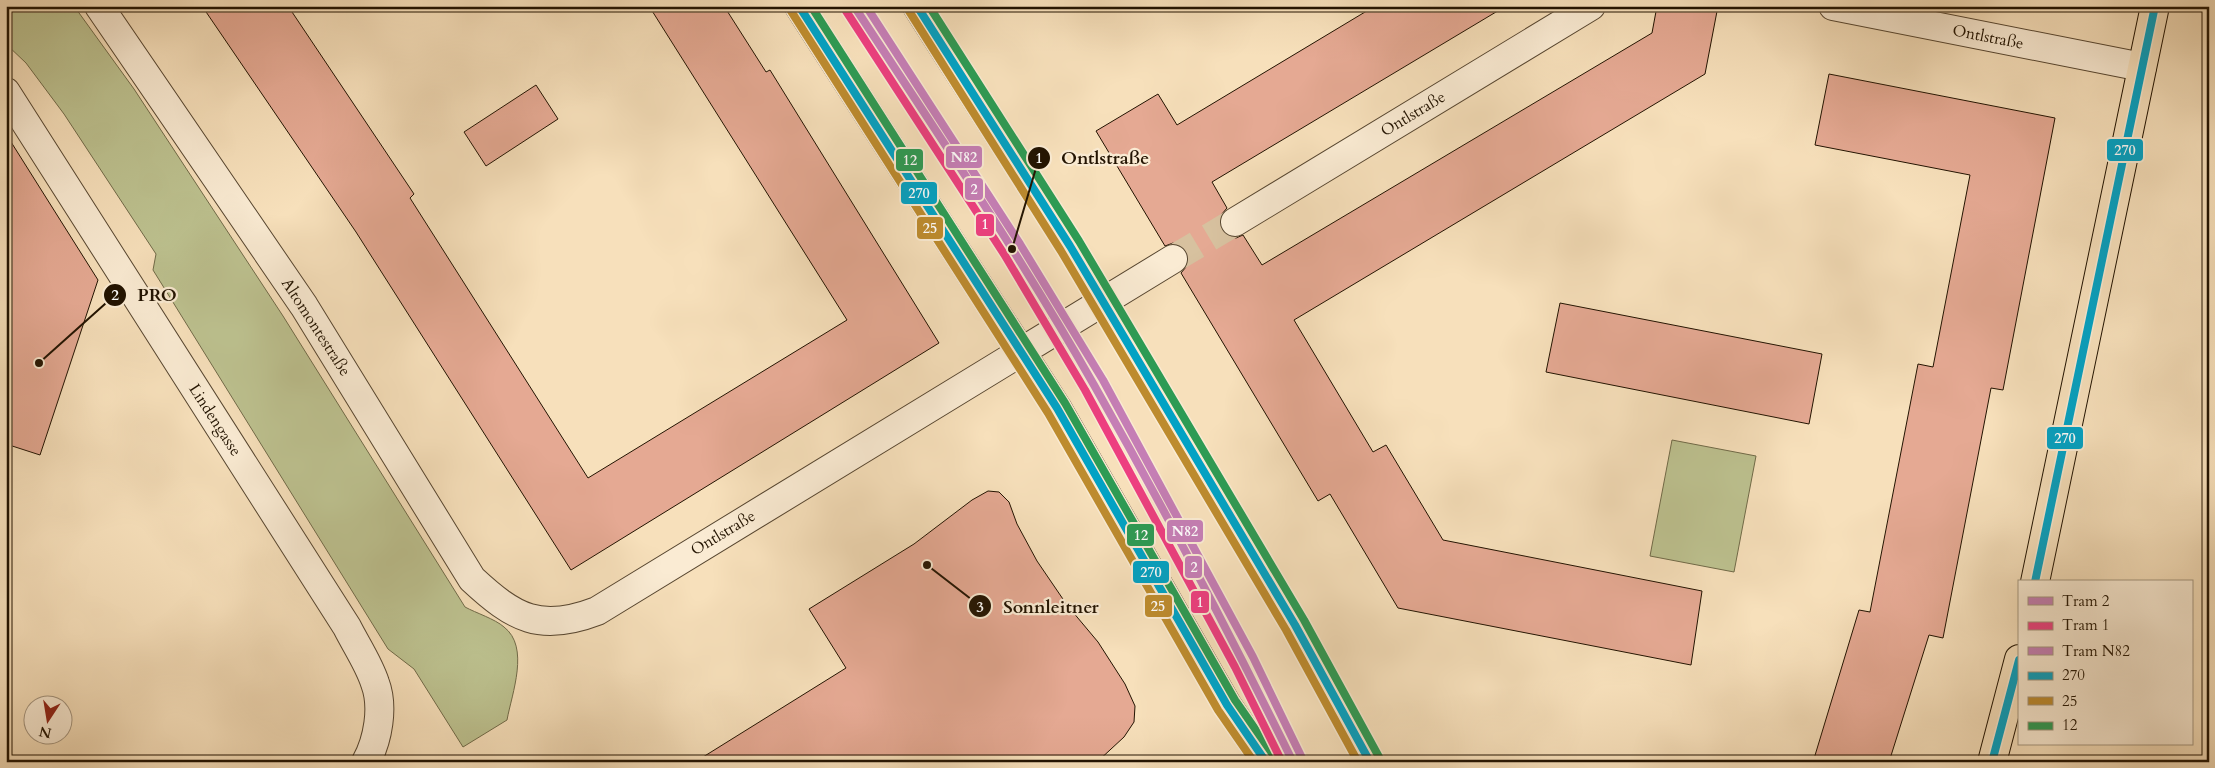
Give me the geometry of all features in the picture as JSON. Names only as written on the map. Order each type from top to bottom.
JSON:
[{"type":"main road","points":[[800,6],[1021,351],[1056,408],[1227,705],[1266,762]]},
{"type":"main road","points":[[917,6],[1044,205],[1295,625],[1370,762]]},
{"type":"main road","points":[[2035,580],[2155,6]]},
{"type":"main road","points":[[1992,762],[2018,663]]},
{"type":"street","name":"Altomontestraße","points":[[99,6],[304,306],[472,579],[495,600],[523,617],[550,622]]},
{"type":"street","name":"Ontlstraße","points":[[1235,222],[1591,6]]},
{"type":"street","name":"Ontlstraße","points":[[1833,6],[2142,67]]},
{"type":"street","name":"Lindengasse","points":[[6,92],[347,627],[376,684],[379,716],[374,749],[366,762]]},
{"type":"street","name":"Ontlstraße","points":[[550,622],[572,620],[597,611],[1173,259]]},
{"type":"green space","points":[[6,6],[74,6],[134,89],[283,316],[465,607],[500,624],[512,636],[518,658],[515,684],[507,720],[463,747],[414,669],[388,649],[153,270],[156,254],[64,114],[26,63],[6,44]]},
{"type":"green space","points":[[1672,440],[1756,456],[1734,572],[1650,556]]},
{"type":"building","points":[[202,6],[288,6],[414,194],[410,198],[588,478],[847,320],[649,6],[724,6],[766,72],[770,70],[939,343],[571,570],[356,232]]},
{"type":"building","points":[[1375,6],[1506,6],[1212,182],[1227,208],[1221,215],[1219,223],[1221,230],[1228,236],[1236,238],[1243,235],[1262,265],[1652,33],[1657,6],[1718,6],[1705,74],[1294,320],[1373,452],[1386,445],[1443,540],[1702,591],[1691,665],[1398,608],[1330,494],[1318,501],[1181,273],[1189,259],[1186,250],[1173,243],[1165,246],[1096,131],[1158,94],[1177,125]]},
{"type":"building","points":[[1829,74],[2055,118],[2003,390],[1991,388],[1943,638],[1929,635],[1889,762],[1813,762],[1859,610],[1870,612],[1918,364],[1933,367],[1970,175],[1815,145]]},
{"type":"building","points":[[536,85],[558,119],[486,166],[464,132]]},
{"type":"building","points":[[6,134],[98,280],[40,455],[6,444]]},
{"type":"building","points":[[1560,303],[1822,354],[1809,424],[1546,372]]},
{"type":"building","points":[[988,491],[999,492],[1009,502],[1017,524],[1037,561],[1067,605],[1098,642],[1125,684],[1135,706],[1134,722],[1124,737],[1097,762],[695,762],[846,668],[809,609],[914,544],[972,500]]},
{"type":"tunnel","points":[[1173,259],[1235,222]]},
{"type":"tram line","name":"2","points":[[854,6],[1007,241],[1094,385],[1196,572],[1293,762]]},
{"type":"tram line","name":"N82","points":[[866,6],[1020,244],[1103,380],[1253,657],[1302,758]]},
{"type":"tram line","name":"1","points":[[846,11],[1004,254],[1085,390],[1235,667],[1282,762]]},
{"type":"transit line","name":"270","points":[[799,6],[1057,408],[1227,705],[1266,762]]},
{"type":"transit line","name":"12","points":[[811,6],[1065,403],[1235,700],[1274,756]]},
{"type":"transit line","name":"270","points":[[917,6],[1070,246],[1295,625],[1370,762]]},
{"type":"transit line","name":"12","points":[[929,6],[1079,241],[1304,620],[1379,757]]},
{"type":"transit line","name":"270","points":[[2035,580],[2155,6]]},
{"type":"transit line","name":"25","points":[[791,11],[1048,413],[1218,710],[1254,762]]},
{"type":"transit line","name":"25","points":[[909,11],[1061,251],[1286,630],[1358,762]]},
{"type":"transit line","name":"270","points":[[1992,762],[2018,664]]},
{"type":"place","name":"Ontlstraße","points":[[1012,249]]},
{"type":"place","name":"PRO","points":[[39,363]]},
{"type":"place","name":"Sonnleitner","points":[[927,565]]}]
